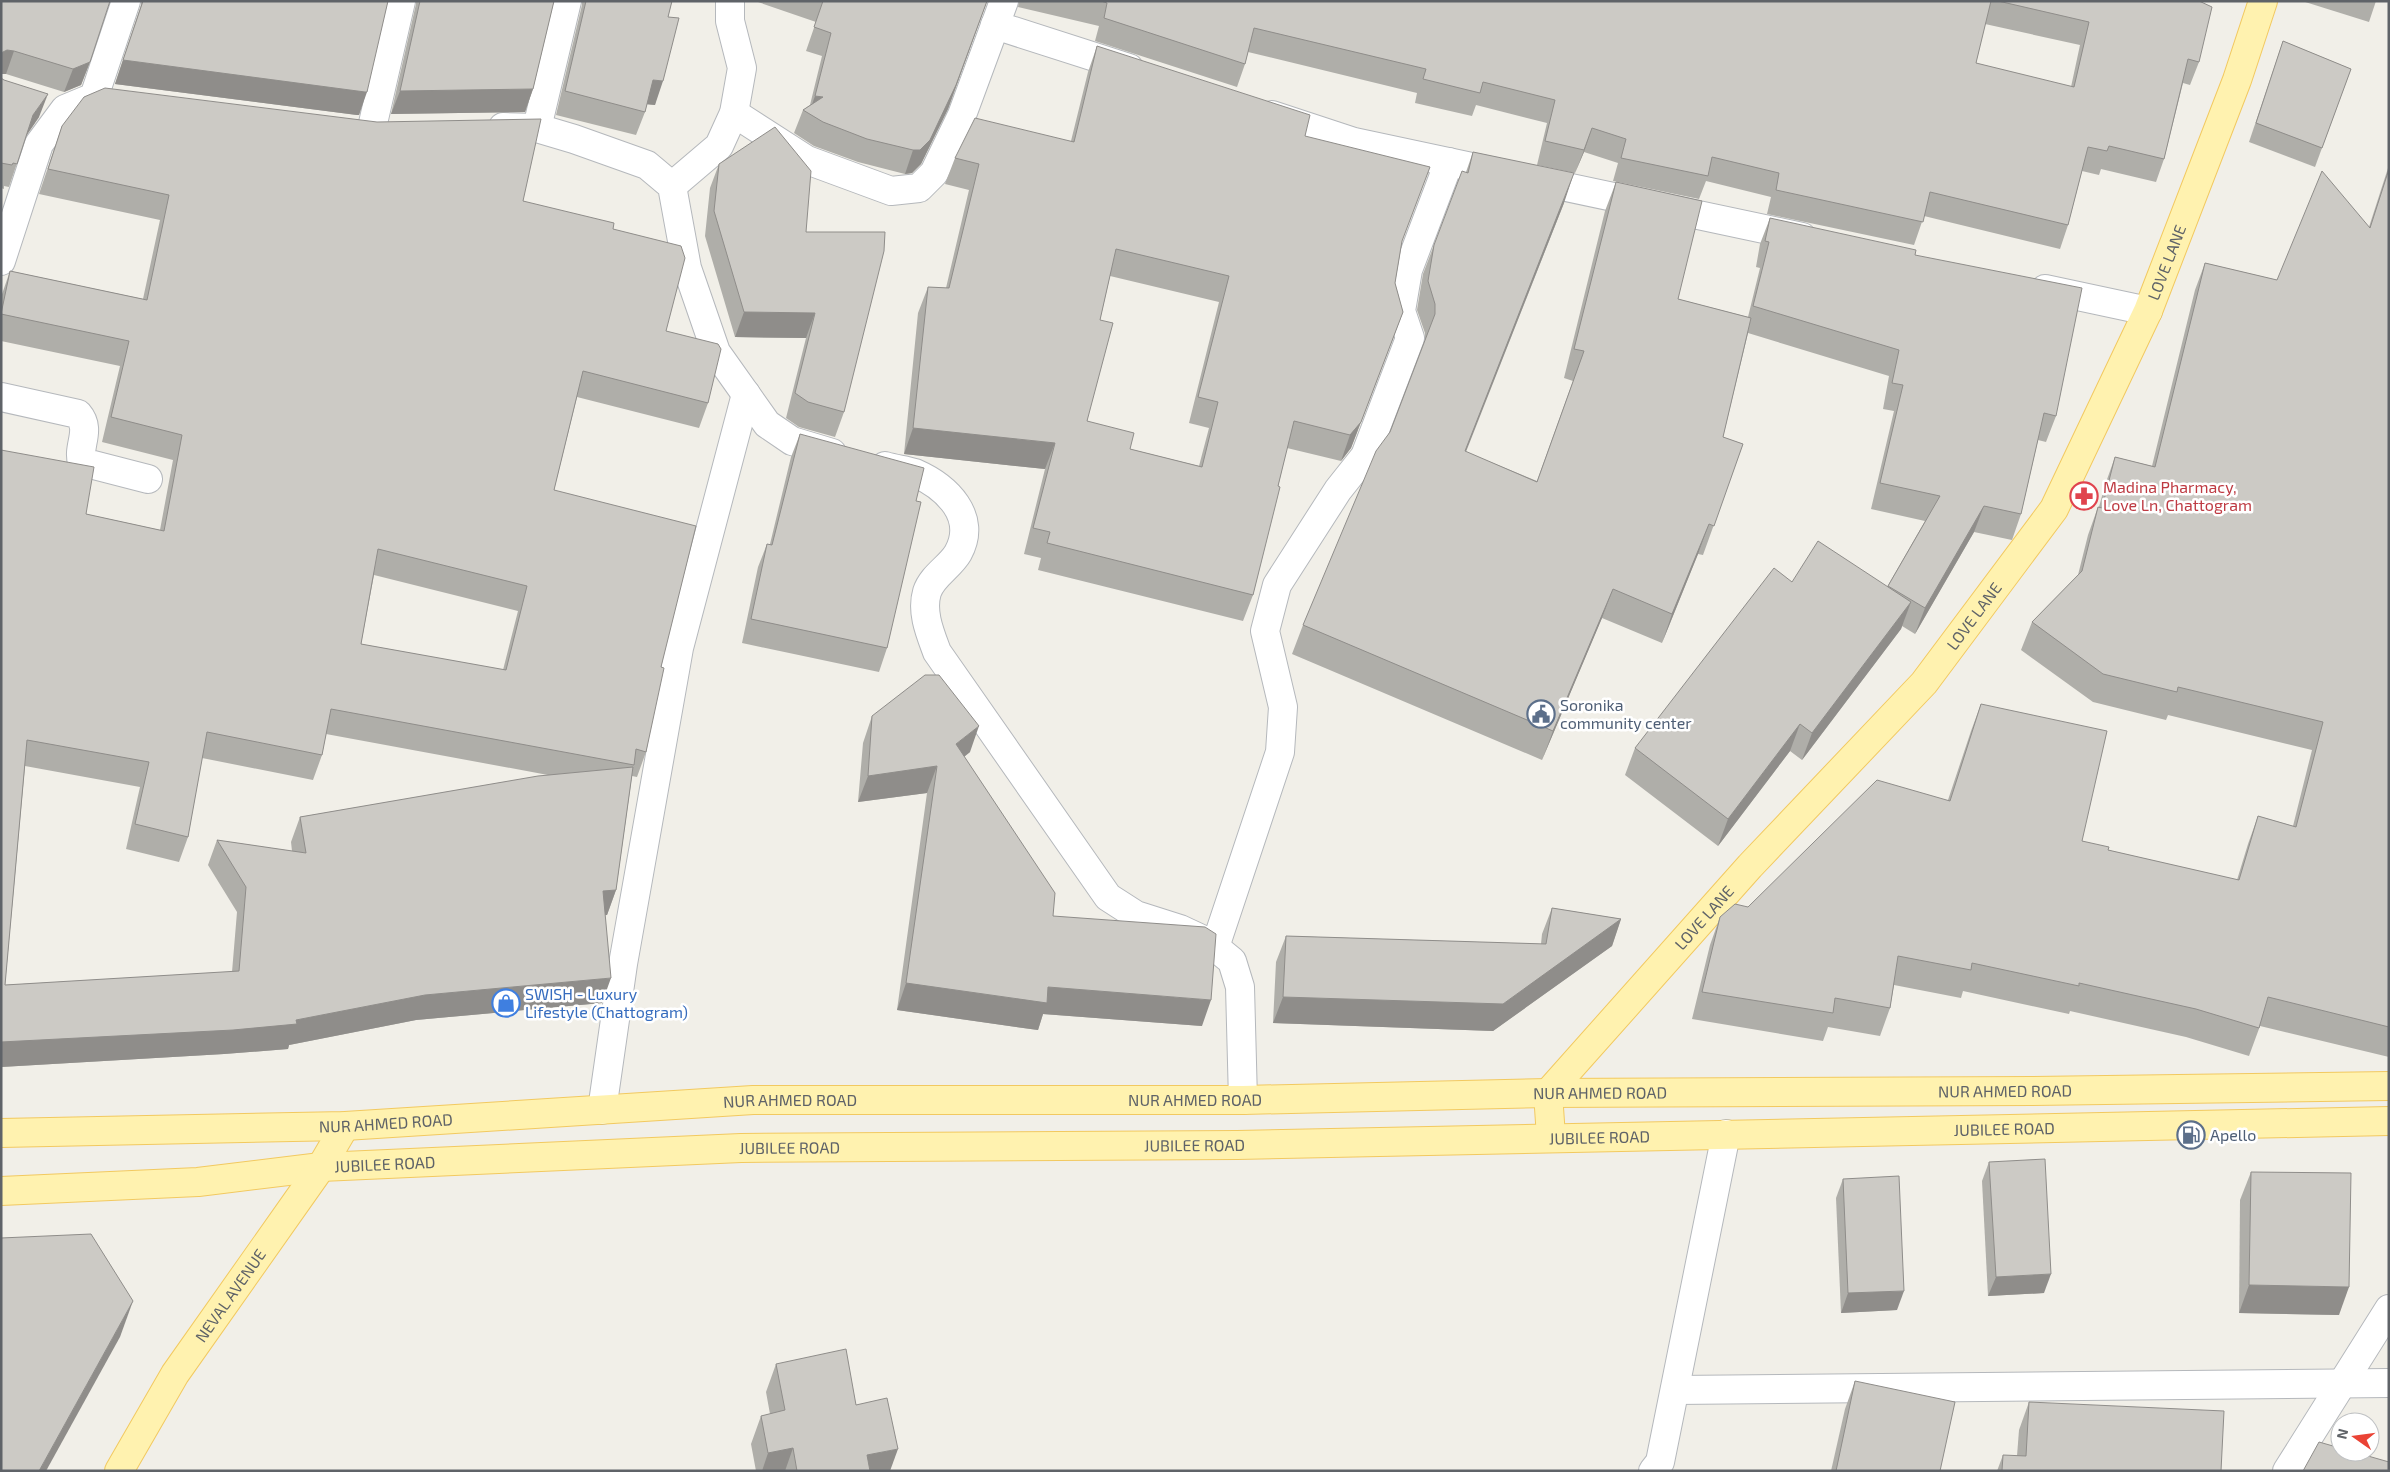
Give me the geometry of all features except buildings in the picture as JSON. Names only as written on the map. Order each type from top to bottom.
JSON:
[{"type":"main road","name":"LOVE LANE","points":[[1548,1093],[1750,866],[1924,683],[2054,509],[2148,311],[2237,80],[2263,1]]},
{"type":"main road","name":"NUR AHMED ROAD","points":[[1,1133],[345,1126],[752,1100],[1243,1100],[1548,1093],[2033,1092],[2389,1086]]},
{"type":"main road","points":[[1548,1093],[1551,1137]]},
{"type":"main road","name":"JUBILEE ROAD","points":[[1,1190],[198,1182],[321,1167],[741,1148],[1237,1145],[2389,1121]]},
{"type":"main road","name":"NEVAL AVENUE","points":[[119,1471],[175,1374],[321,1167],[345,1126]]},
{"type":"street","points":[[94,97],[126,1]]},
{"type":"street","points":[[401,1],[359,131],[401,131]]},
{"type":"street","points":[[536,128],[566,1]]},
{"type":"street","points":[[672,186],[719,146],[734,113],[742,68],[730,21],[730,1]]},
{"type":"street","points":[[734,113],[806,160],[891,191],[919,188],[934,173],[962,115],[1000,13],[1155,76]]},
{"type":"street","points":[[1,261],[39,144],[65,109],[94,97],[122,100]]},
{"type":"street","points":[[38,100],[65,109]]},
{"type":"street","points":[[1249,108],[1354,142],[1828,242]]},
{"type":"street","points":[[480,128],[536,128],[574,139],[647,165],[672,186],[687,268],[716,352],[767,424],[792,441],[850,458],[914,473],[930,481],[952,497],[965,517],[964,535],[958,553],[927,591],[928,628],[937,652],[1108,897],[1136,915],[1180,929],[1216,947],[1232,960],[1240,987],[1243,1100]]},
{"type":"street","points":[[1216,947],[1280,752],[1283,707],[1265,631],[1277,586],[1338,490],[1365,456],[1410,338],[1401,311],[1408,270],[1449,162]]},
{"type":"street","points":[[2022,284],[2148,311]]},
{"type":"street","points":[[602,1110],[623,964],[679,648],[746,394]]},
{"type":"street","points":[[1,397],[78,414],[84,420],[85,435],[80,457],[82,462],[148,479]]},
{"type":"street","points":[[1653,1471],[1660,1462],[1726,1134]]},
{"type":"street","points":[[2286,1471],[2389,1310]]},
{"type":"street","points":[[1674,1390],[2389,1383]]},
{"type":"place","name":"Madina Pharmacy, Love Ln, Chattogram","points":[[2084,496]]},
{"type":"place","name":"Soronika community center","points":[[1541,714]]},
{"type":"place","name":"SWISH - Luxury Lifestyle (Chattogram)","points":[[506,1003]]},
{"type":"place","name":"Apello","points":[[2191,1135]]}]
